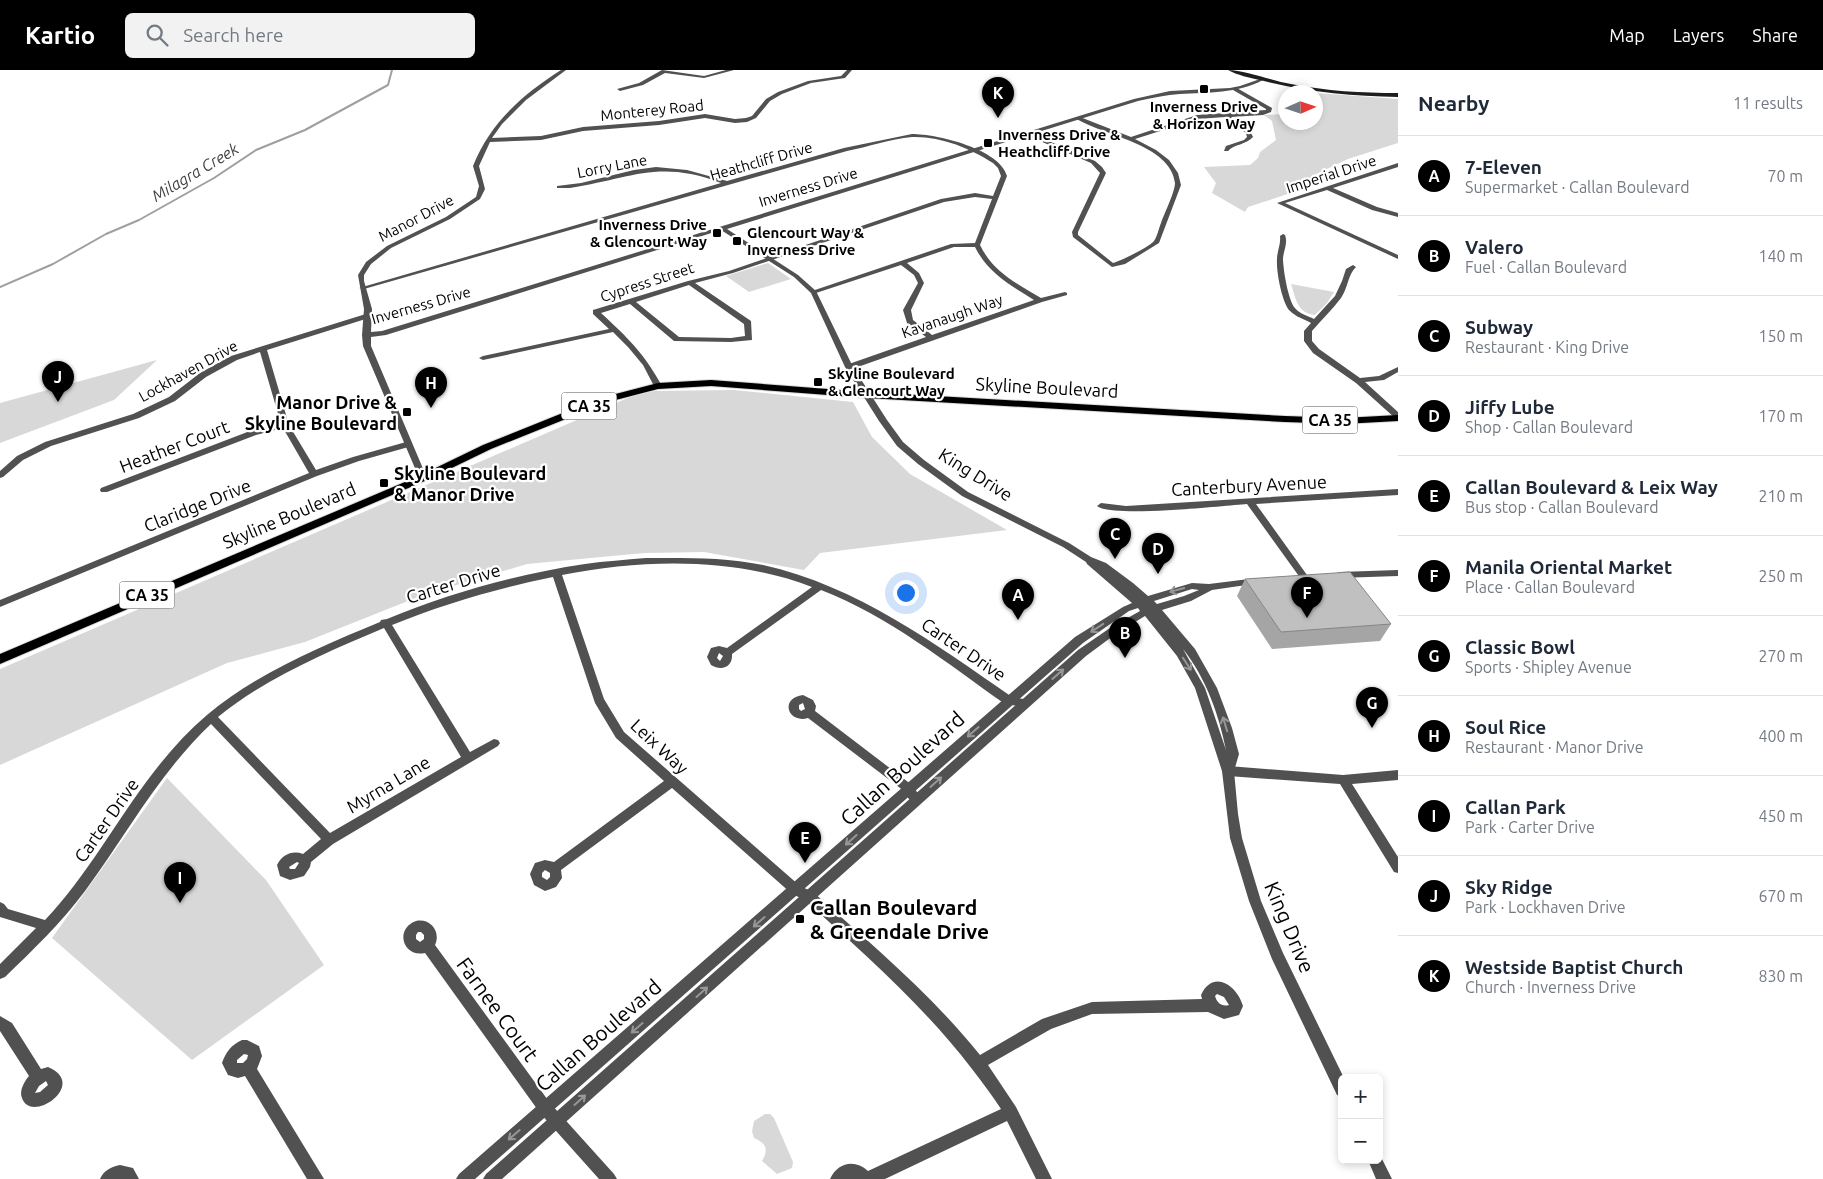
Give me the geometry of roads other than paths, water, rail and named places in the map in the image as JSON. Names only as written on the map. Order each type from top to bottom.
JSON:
[{"type":"main road","points":[[1230,70],[1261,79],[1334,92],[1398,95]]},
{"type":"main road","name":"Skyline Boulevard","points":[[0,659],[423,478],[487,447],[586,407],[621,395],[658,386],[711,383],[867,395],[1314,420],[1398,417]]},
{"type":"street","name":"Manor Drive","points":[[423,478],[367,346],[366,335],[369,315],[362,288],[362,275],[373,258],[404,238],[456,213],[482,194],[483,186],[475,172],[489,138],[534,89],[564,70]]},
{"type":"street","points":[[620,89],[641,84],[665,71],[704,78],[732,70]]},
{"type":"street","name":"Monterey Road","points":[[489,138],[532,139],[583,129],[659,123],[706,116],[736,121],[747,120],[754,117],[768,100],[780,93],[810,82],[842,78],[850,70]]},
{"type":"street","name":"Inverness Drive","points":[[366,335],[383,333],[1154,95],[1235,89],[1261,79]]},
{"type":"street","points":[[1130,139],[1197,117],[1269,111],[1268,108],[1258,101],[1235,89]]},
{"type":"street","points":[[1226,115],[1248,132],[1250,137],[1246,141],[1228,147],[1226,150]]},
{"type":"street","points":[[1028,134],[1093,162],[1100,168],[1103,173],[1075,232],[1075,236],[1079,242],[1112,265],[1122,263],[1157,242],[1178,185],[1178,175],[1169,163],[1154,151],[1078,118]]},
{"type":"street","name":"Heathcliff Drive","points":[[362,288],[846,149],[868,146],[904,137],[942,139],[973,150],[998,163],[1003,170],[1004,176],[977,245]]},
{"type":"street","name":"Imperial Drive","points":[[1398,165],[1280,203],[1398,257]]},
{"type":"street","name":"Lorry Lane","points":[[559,187],[573,186],[645,170],[660,169],[694,172],[728,184]]},
{"type":"street","points":[[1328,188],[1389,213],[1398,214]]},
{"type":"street","name":"Cypress Street","points":[[658,386],[646,364],[631,345],[596,312],[690,282],[731,272],[943,200],[975,195],[996,198]]},
{"type":"street","points":[[722,228],[796,276],[814,292],[953,245],[977,245],[983,260],[1000,276],[1040,300]]},
{"type":"street","points":[[1283,236],[1284,243],[1280,254],[1280,266],[1291,308],[1315,322]]},
{"type":"street","points":[[902,262],[917,274],[921,283],[907,310],[910,322],[930,337]]},
{"type":"street","points":[[1353,267],[1348,270],[1346,282],[1339,298],[1308,331],[1308,341],[1327,360],[1359,381],[1398,417]]},
{"type":"street","points":[[631,301],[677,339],[731,340],[749,338],[748,323],[690,282]]},
{"type":"street","name":"King Drive","points":[[814,292],[848,367],[900,444],[943,479],[965,494],[1066,545],[1088,559],[1095,567],[1147,606],[1172,641],[1196,679],[1208,708],[1228,771],[1236,838],[1255,901],[1278,955],[1338,1082]]},
{"type":"street","name":"Kavanaugh Way","points":[[848,367],[930,337],[1040,300],[1065,294]]},
{"type":"street","name":"Lockhaven Drive","points":[[0,475],[20,458],[48,444],[136,416],[172,399],[203,375],[234,358],[369,315]]},
{"type":"street","points":[[483,358],[613,330]]},
{"type":"street","points":[[263,348],[285,425],[314,474]]},
{"type":"street","points":[[1359,381],[1381,378],[1398,369]]},
{"type":"street","name":"Heather Court","points":[[104,490],[253,433],[285,425]]},
{"type":"street","name":"Claridge Drive","points":[[0,604],[314,474],[356,459],[409,444]]},
{"type":"street","name":"Canterbury Avenue","points":[[1101,506],[1126,509],[1398,492]]},
{"type":"street","points":[[1250,502],[1299,577],[1398,572]]},
{"type":"street","name":"Carter Drive","points":[[0,973],[47,926],[80,888],[172,756],[211,717],[258,684],[323,650],[385,622],[464,595],[556,573],[620,563],[683,559],[761,568],[820,586],[856,601],[892,622],[1009,701],[1025,703]]},
{"type":"street","name":"Leix Way","points":[[556,573],[598,700],[620,735],[671,782],[802,893],[929,1006],[977,1064],[1011,1112],[1044,1179]]},
{"type":"street","name":"Callan Boulevard","points":[[491,1179],[802,893],[908,788],[1079,640],[1118,615],[1147,606],[1200,594],[1209,587],[1265,580]]},
{"type":"street","points":[[727,653],[820,586]]},
{"type":"street","name":"Callan Boulevard","points":[[464,1179],[545,1108],[916,799],[1025,703],[1113,630],[1147,606]]},
{"type":"street","points":[[385,622],[468,758]]},
{"type":"street","points":[[809,713],[908,788],[916,799]]},
{"type":"street","points":[[211,717],[329,840]]},
{"type":"street","name":"Myrna Lane","points":[[304,860],[329,840],[494,743]]},
{"type":"street","points":[[1228,771],[1343,780],[1398,775]]},
{"type":"street","points":[[1343,780],[1398,868]]},
{"type":"street","points":[[555,868],[671,782]]},
{"type":"street","points":[[0,908],[4,913],[47,926]]},
{"type":"street","name":"Farnee Court","points":[[426,944],[545,1108],[610,1179]]},
{"type":"street","points":[[977,1064],[1047,1024],[1092,1008],[1210,1004]]},
{"type":"street","points":[[0,1023],[7,1028],[38,1078]]},
{"type":"street","points":[[248,1068],[316,1179]]},
{"type":"street","points":[[838,1179],[841,1174],[851,1170],[857,1171],[867,1179],[1011,1112]]},
{"type":"street","points":[[1377,1164],[1384,1179]]},
{"type":"street","points":[[108,1179],[117,1173],[123,1172],[128,1174],[131,1179]]},
{"type":"waterway","name":"Milagra Creek","points":[[0,287],[53,264],[106,234],[139,220],[214,178],[256,150],[305,130],[388,85],[392,70]]},
{"type":"place","name":"Inverness Drive & Horizon Way","points":[[1204,89]]},
{"type":"place","name":"Westside Baptist Church","points":[[998,118]]},
{"type":"place","name":"Inverness Drive & Heathcliff Drive","points":[[988,143]]},
{"type":"place","name":"Inverness Drive & Glencourt Way","points":[[717,233]]},
{"type":"place","name":"Glencourt Way & Inverness Drive","points":[[737,241]]},
{"type":"place","name":"Skyline Boulevard & Glencourt Way","points":[[818,382]]},
{"type":"place","name":"Sky Ridge","points":[[58,402]]},
{"type":"place","name":"Soul Rice","points":[[431,408]]},
{"type":"place","name":"Manor Drive & Skyline Boulevard","points":[[407,412]]},
{"type":"place","name":"Skyline Boulevard & Manor Drive","points":[[384,483]]},
{"type":"place","name":"Subway","points":[[1115,559]]},
{"type":"place","name":"Jiffy Lube","points":[[1158,574]]},
{"type":"place","name":"Manila Oriental Market","points":[[1307,618]]},
{"type":"place","name":"7-Eleven","points":[[1018,620]]},
{"type":"place","name":"Valero","points":[[1125,658]]},
{"type":"place","name":"Classic Bowl","points":[[1372,728]]},
{"type":"place","name":"Callan Boulevard & Leix Way","points":[[805,863]]},
{"type":"place","name":"Callan Park","points":[[180,903]]},
{"type":"place","name":"Callan Boulevard & Greendale Drive","points":[[800,919]]}]
